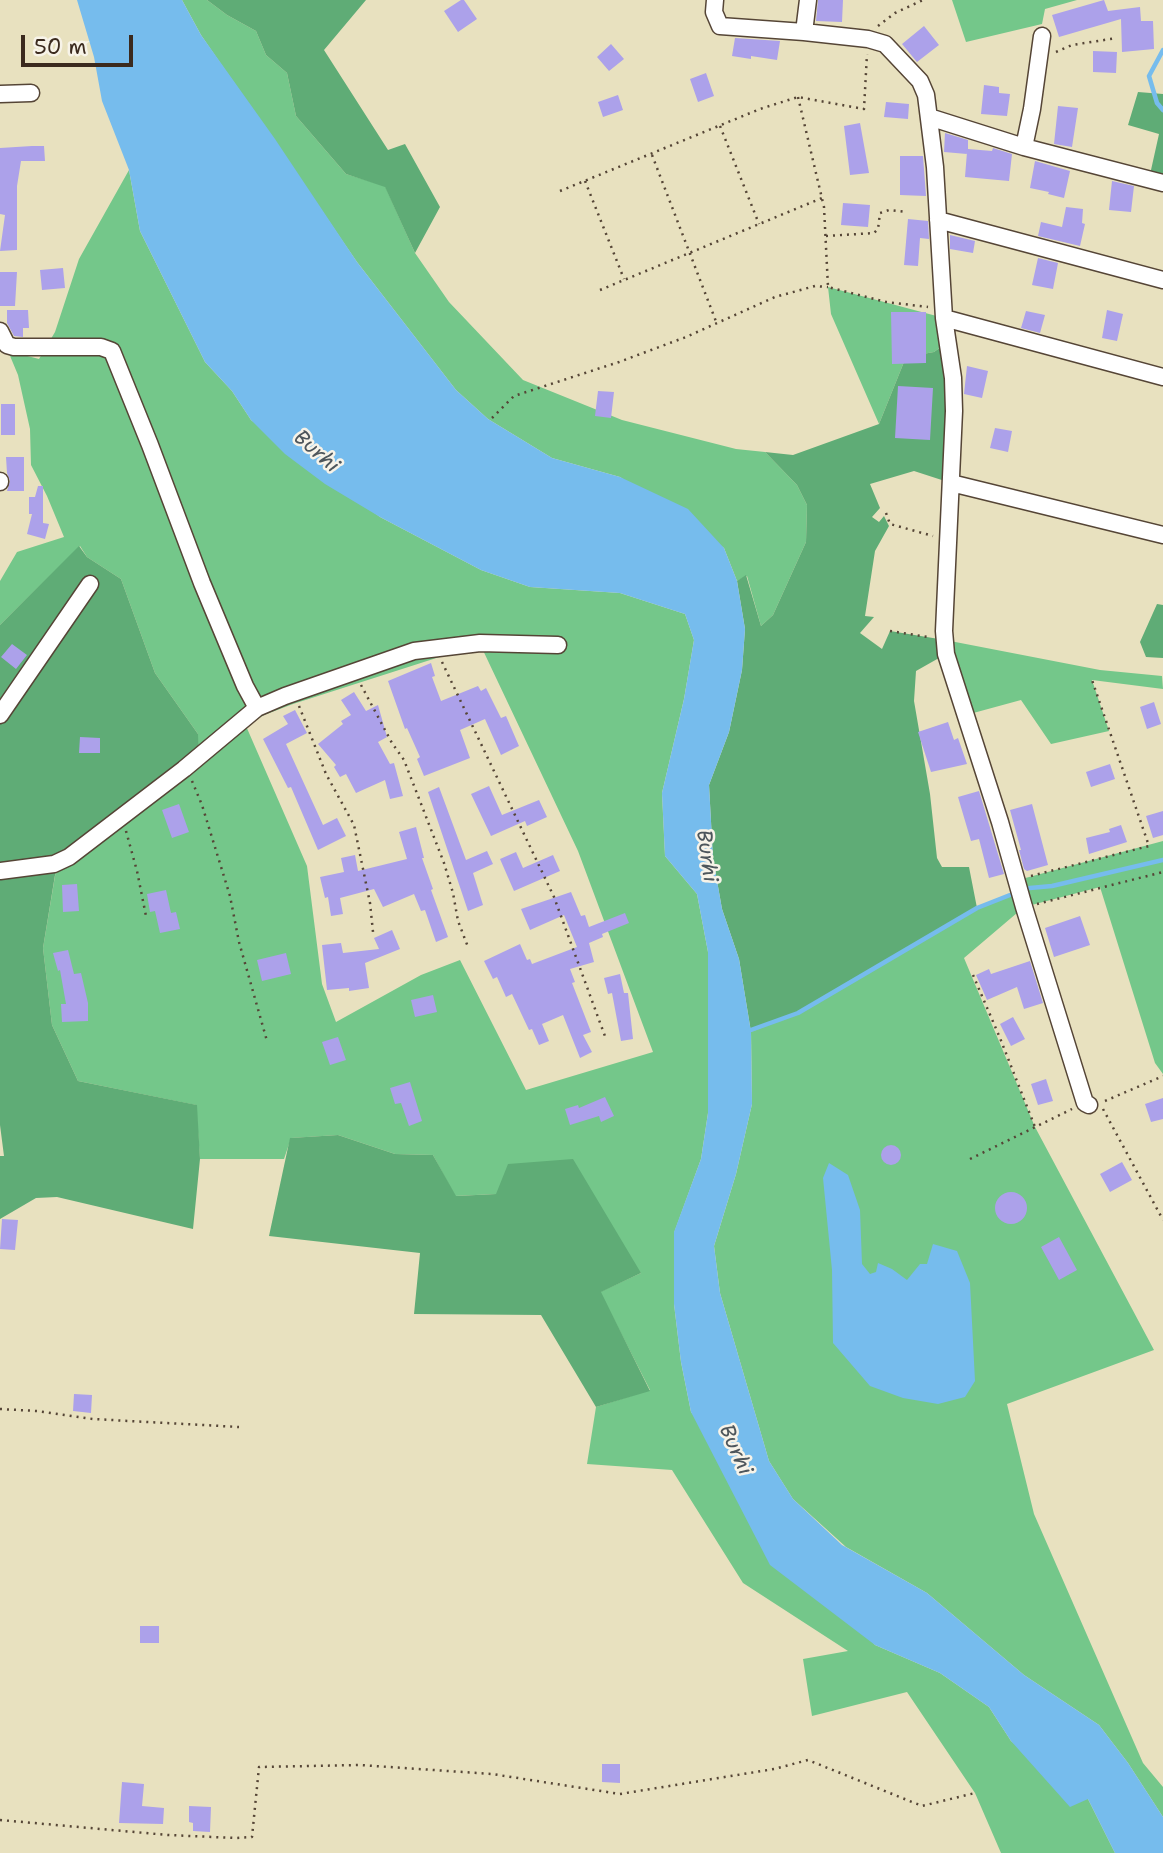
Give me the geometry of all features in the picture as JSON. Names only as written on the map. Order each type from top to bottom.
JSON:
[{"type":"street","points":[[715,0],[715,12],[720,26],[804,32],[868,39],[885,44],[920,80],[926,95],[944,314],[953,378],[946,654],[1087,1104]]},
{"type":"street","points":[[804,32],[808,0]]},
{"type":"street","points":[[1024,147],[1042,36]]},
{"type":"street","points":[[0,94],[32,93]]},
{"type":"street","points":[[929,117],[1024,147],[1163,183]]},
{"type":"street","points":[[938,220],[1163,280]]},
{"type":"street","points":[[944,314],[1163,377]]},
{"type":"street","points":[[0,331],[7,345],[14,348],[102,347],[112,351],[202,583],[245,686],[257,708]]},
{"type":"street","points":[[951,482],[1163,535]]},
{"type":"street","points":[[0,715],[90,584]]},
{"type":"street","points":[[0,871],[54,864],[69,857],[184,769],[257,708],[414,651],[480,643],[558,645]]},
{"type":"path","points":[[559,191],[652,155],[760,108],[798,97],[864,108],[868,39],[885,20],[923,0]]},
{"type":"path","points":[[1040,58],[1072,46],[1117,38]]},
{"type":"path","points":[[798,97],[822,198],[828,287]]},
{"type":"path","points":[[720,126],[759,224]]},
{"type":"path","points":[[652,155],[717,324]]},
{"type":"path","points":[[585,181],[624,280]]},
{"type":"path","points":[[600,290],[822,198]]},
{"type":"path","points":[[826,236],[874,233],[878,229],[880,213],[889,210],[906,212]]},
{"type":"path","points":[[492,418],[513,396],[619,362],[717,324],[775,297],[815,286],[944,314]]},
{"type":"path","points":[[887,513],[890,524],[933,536],[949,535]]},
{"type":"path","points":[[890,631],[945,640]]},
{"type":"path","points":[[436,649],[554,897],[606,1039]]},
{"type":"path","points":[[354,673],[375,708],[386,734],[404,760],[444,863],[458,921],[468,947]]},
{"type":"path","points":[[1018,880],[1149,846],[1092,680]]},
{"type":"path","points":[[295,693],[326,774],[354,825],[370,902],[373,932]]},
{"type":"path","points":[[184,769],[198,794],[219,859],[267,1041]]},
{"type":"path","points":[[120,819],[130,838],[146,916],[149,918]]},
{"type":"path","points":[[1024,907],[1163,872]]},
{"type":"path","points":[[973,975],[1035,1127]]},
{"type":"path","points":[[1163,1076],[1100,1103],[1163,1220]]},
{"type":"path","points":[[970,1159],[1087,1104]]},
{"type":"path","points":[[0,1409],[93,1419],[239,1427]]},
{"type":"path","points":[[0,1820],[168,1835],[252,1837],[259,1767],[360,1766],[492,1774],[620,1794],[774,1769],[808,1760],[922,1806],[975,1793]]},
{"type":"green space","points":[[182,0],[207,0],[256,31],[266,55],[287,73],[296,116],[346,174],[385,186],[415,253],[449,302],[523,380],[622,420],[736,449],[765,452],[797,485],[807,505],[806,542],[773,615],[761,626],[747,576],[737,581],[724,548],[620,477],[552,458],[488,419],[456,390],[357,262],[201,35]]},
{"type":"green space","points":[[207,0],[366,0],[324,50],[388,150],[405,144],[440,207],[415,253],[385,187],[346,174],[296,116],[287,73],[266,55],[256,31]]},
{"type":"green space","points":[[952,0],[1077,0],[1045,9],[1042,24],[966,42]]},
{"type":"green space","points":[[1138,92],[1163,94],[1163,183],[1149,179],[1159,134],[1128,125]]},
{"type":"green space","points":[[129,170],[140,231],[205,362],[232,391],[251,420],[380,517],[481,570],[530,587],[620,593],[685,614],[694,640],[684,699],[662,793],[665,856],[697,894],[708,952],[708,1113],[701,1159],[674,1233],[674,1304],[681,1362],[691,1412],[875,1645],[940,1673],[989,1707],[1011,1741],[1088,1799],[1115,1853],[1001,1853],[975,1793],[907,1692],[812,1716],[803,1659],[848,1651],[743,1583],[672,1470],[587,1464],[596,1407],[650,1390],[600,1292],[641,1273],[496,1194],[455,1196],[433,1155],[395,1154],[338,1135],[291,1138],[284,1159],[200,1159],[196,1105],[78,1081],[52,1025],[43,948],[56,870],[198,734],[155,673],[121,579],[87,557],[80,546],[0,625],[0,581],[17,552],[64,537],[31,465],[30,429],[18,375],[8,351],[39,359],[55,332],[79,259]],"holes":[[[480,644],[578,851],[653,1052],[526,1090],[460,960],[421,975],[336,1022],[322,984],[307,866],[246,726],[264,715],[293,704]]]},
{"type":"green space","points":[[828,287],[944,318],[949,341],[934,352],[906,357],[879,424],[831,314]]},
{"type":"green space","points":[[949,341],[951,483],[914,471],[870,484],[880,508],[872,517],[879,522],[884,516],[889,526],[875,551],[865,616],[874,617],[860,633],[882,649],[890,631],[945,640],[946,654],[916,671],[914,701],[930,794],[937,858],[942,867],[969,867],[977,908],[798,1013],[751,1032],[739,959],[722,909],[713,858],[709,785],[729,732],[742,670],[745,629],[737,581],[746,575],[761,626],[773,615],[806,542],[807,505],[797,485],[765,452],[793,455],[879,424],[906,357],[934,352]]},
{"type":"green space","points":[[79,546],[87,557],[121,579],[155,673],[198,734],[199,763],[56,869],[43,948],[52,1025],[78,1081],[197,1105],[200,1159],[193,1229],[57,1197],[36,1198],[0,1219],[0,1156],[4,1156],[0,1125],[0,625]]},
{"type":"green space","points":[[1157,604],[1163,605],[1163,658],[1146,657],[1140,642]]},
{"type":"green space","points":[[945,640],[1100,670],[1162,676],[1163,689],[1092,680],[1109,731],[1051,744],[1021,700],[966,715]]},
{"type":"green space","points":[[1163,841],[1163,1074],[1155,1063],[1100,887],[1024,907],[964,958],[1035,1127],[1154,1350],[1007,1404],[1034,1514],[1143,1763],[1163,1787],[1163,1817],[1128,1763],[1099,1725],[1024,1675],[927,1593],[846,1547],[793,1499],[769,1461],[720,1293],[714,1246],[736,1174],[752,1104],[751,1032],[798,1013],[977,908],[1010,895],[1018,880]]},
{"type":"green space","points":[[338,1135],[395,1154],[433,1155],[456,1196],[496,1194],[508,1164],[573,1159],[641,1273],[601,1292],[650,1391],[596,1407],[541,1315],[414,1314],[420,1253],[269,1236],[290,1138]]},
{"type":"water","name":"Burhi","points":[[77,0],[182,0],[201,35],[357,262],[456,390],[488,419],[552,458],[620,477],[688,509],[724,548],[737,581],[745,629],[742,670],[729,732],[709,785],[713,858],[722,909],[739,959],[751,1032],[752,1104],[736,1174],[714,1246],[720,1293],[769,1461],[793,1499],[842,1545],[927,1593],[1024,1675],[1099,1725],[1128,1763],[1163,1817],[1163,1853],[1115,1853],[1088,1799],[1070,1807],[1011,1741],[989,1707],[940,1673],[875,1645],[770,1565],[691,1412],[681,1362],[674,1304],[674,1232],[701,1159],[708,1113],[708,952],[697,894],[665,856],[662,793],[684,699],[694,640],[685,614],[620,593],[530,587],[481,570],[380,517],[325,484],[285,454],[251,420],[232,391],[205,362],[140,231],[129,170],[102,101],[94,57]]},
{"type":"water","points":[[829,1163],[848,1175],[860,1210],[862,1264],[870,1274],[876,1272],[878,1263],[907,1280],[920,1264],[927,1264],[933,1244],[957,1251],[970,1283],[975,1381],[965,1397],[938,1404],[903,1398],[870,1386],[833,1343],[832,1270],[823,1178]]},
{"type":"building","points":[[464,0],[477,19],[458,32],[444,11]]},
{"type":"building","points":[[818,0],[843,0],[842,22],[816,21]]},
{"type":"building","points":[[1104,0],[1108,11],[1140,7],[1141,21],[1153,21],[1154,49],[1122,52],[1121,19],[1059,37],[1052,15]]},
{"type":"building","points":[[924,26],[939,45],[917,62],[902,44]]},
{"type":"building","points":[[735,38],[780,41],[777,60],[732,56]]},
{"type":"building","points":[[611,44],[624,59],[609,71],[597,57]]},
{"type":"building","points":[[1093,51],[1117,52],[1116,73],[1093,72]]},
{"type":"building","points":[[706,73],[714,96],[698,102],[690,79]]},
{"type":"building","points":[[984,85],[999,87],[999,93],[1010,94],[1007,116],[981,114]]},
{"type":"building","points":[[618,95],[623,110],[603,117],[598,102]]},
{"type":"building","points":[[886,102],[909,104],[908,119],[884,117]]},
{"type":"building","points":[[1058,106],[1078,108],[1072,147],[1054,144]]},
{"type":"building","points":[[860,123],[869,173],[850,175],[844,126]]},
{"type":"building","points":[[945,133],[968,140],[968,149],[992,151],[993,148],[1012,154],[1009,181],[965,177],[967,154],[944,152]]},
{"type":"building","points":[[44,146],[45,161],[21,161],[17,186],[17,250],[0,251],[5,215],[0,214],[0,148]]},
{"type":"building","points":[[900,156],[923,156],[926,196],[900,195]]},
{"type":"building","points":[[1035,161],[1070,171],[1064,198],[1030,188]]},
{"type":"building","points":[[1112,181],[1134,186],[1131,212],[1109,210]]},
{"type":"building","points":[[843,203],[870,205],[868,227],[841,225]]},
{"type":"building","points":[[1066,207],[1083,209],[1082,223],[1085,224],[1080,246],[1038,236],[1041,222],[1062,227]]},
{"type":"building","points":[[908,219],[928,221],[929,239],[920,238],[918,266],[904,265]]},
{"type":"building","points":[[950,235],[975,241],[973,253],[950,249]]},
{"type":"building","points":[[1038,258],[1058,263],[1053,289],[1032,285]]},
{"type":"building","points":[[63,268],[65,288],[42,290],[40,270]]},
{"type":"building","points":[[0,272],[17,272],[15,306],[0,306]]},
{"type":"building","points":[[7,310],[28,310],[29,328],[23,328],[23,337],[14,336],[7,323]]},
{"type":"building","points":[[1107,310],[1123,314],[1117,341],[1102,338]]},
{"type":"building","points":[[1026,311],[1045,315],[1040,333],[1021,328]]},
{"type":"building","points":[[891,312],[926,312],[926,363],[892,364]]},
{"type":"building","points":[[967,366],[988,371],[982,398],[964,394]]},
{"type":"building","points":[[898,386],[933,388],[930,440],[895,438]]},
{"type":"building","points":[[598,391],[614,392],[611,418],[595,416]]},
{"type":"building","points":[[1,404],[15,404],[15,435],[1,435]]},
{"type":"building","points":[[995,428],[1012,431],[1008,452],[990,448]]},
{"type":"building","points":[[6,457],[24,457],[24,491],[7,491],[10,481]]},
{"type":"building","points":[[38,486],[43,486],[43,523],[49,524],[45,539],[27,534],[32,514],[29,514],[29,497],[35,497]]},
{"type":"building","points":[[12,644],[27,655],[16,669],[1,657]]},
{"type":"building","points":[[431,663],[435,676],[432,677],[441,701],[478,686],[481,691],[486,688],[501,718],[506,716],[519,746],[501,755],[485,719],[460,730],[470,758],[424,776],[417,759],[420,757],[407,728],[405,729],[388,681]]},
{"type":"building","points":[[354,692],[366,711],[378,705],[387,737],[378,742],[390,764],[394,763],[403,796],[390,799],[385,780],[356,793],[346,774],[340,777],[334,767],[336,765],[318,744],[351,715],[341,700]]},
{"type":"building","points":[[1154,702],[1161,724],[1147,729],[1140,707]]},
{"type":"building","points":[[295,710],[307,733],[286,744],[323,825],[337,818],[346,836],[318,850],[291,787],[288,788],[263,739],[288,724],[283,716]]},
{"type":"building","points":[[948,722],[954,740],[958,738],[967,764],[931,772],[918,732]]},
{"type":"building","points":[[80,737],[100,738],[100,753],[79,753]]},
{"type":"building","points":[[1110,764],[1115,779],[1091,787],[1086,772]]},
{"type":"building","points":[[489,786],[502,815],[539,800],[547,817],[527,826],[525,821],[491,836],[471,794]]},
{"type":"building","points":[[439,787],[466,860],[487,851],[493,864],[473,873],[483,905],[468,911],[428,792]]},
{"type":"building","points":[[979,791],[1004,874],[989,878],[979,839],[971,841],[958,797]]},
{"type":"building","points":[[179,804],[189,832],[172,838],[162,810]]},
{"type":"building","points":[[1032,804],[1048,865],[1027,871],[1024,869],[1010,810]]},
{"type":"building","points":[[1163,811],[1163,835],[1153,838],[1146,816]]},
{"type":"building","points":[[1121,825],[1127,842],[1089,854],[1086,838],[1110,832],[1109,829]]},
{"type":"building","points":[[416,827],[422,858],[433,889],[431,890],[448,937],[436,942],[425,910],[421,911],[414,894],[383,907],[374,889],[340,898],[343,914],[331,916],[328,897],[325,898],[320,877],[344,872],[341,858],[355,855],[358,871],[407,859],[399,832]]},
{"type":"building","points":[[516,852],[523,868],[553,855],[560,871],[514,891],[500,859]]},
{"type":"building","points":[[77,884],[79,911],[63,912],[62,885]]},
{"type":"building","points":[[166,890],[171,913],[176,912],[180,929],[160,933],[155,911],[150,912],[147,894]]},
{"type":"building","points":[[571,892],[589,927],[625,913],[629,923],[602,934],[603,937],[589,943],[594,962],[570,969],[575,982],[572,983],[591,1032],[583,1035],[592,1052],[580,1058],[563,1015],[542,1024],[549,1041],[539,1045],[512,994],[506,997],[497,977],[493,979],[484,961],[520,944],[527,960],[530,959],[532,964],[577,947],[564,915],[530,930],[521,909]]},
{"type":"building","points":[[1080,916],[1090,945],[1054,957],[1045,928]]},
{"type":"building","points":[[392,930],[400,949],[365,963],[369,988],[327,990],[322,945],[341,943],[343,953],[379,949],[374,938]]},
{"type":"building","points":[[68,950],[74,974],[81,973],[88,1003],[88,1021],[62,1022],[61,1004],[66,1004],[60,970],[58,971],[53,953]]},
{"type":"building","points":[[286,953],[291,974],[262,981],[257,960]]},
{"type":"building","points":[[1030,961],[1043,1003],[1024,1009],[1017,987],[987,1000],[976,975],[989,969],[991,974]]},
{"type":"building","points":[[620,974],[624,993],[628,993],[633,1039],[621,1041],[612,993],[608,994],[604,978]]},
{"type":"building","points":[[433,995],[437,1012],[415,1017],[411,1000]]},
{"type":"building","points":[[1013,1017],[1025,1039],[1011,1046],[1000,1024]]},
{"type":"building","points":[[338,1037],[346,1060],[330,1065],[322,1042]]},
{"type":"building","points":[[1046,1079],[1053,1101],[1038,1105],[1031,1084]]},
{"type":"building","points":[[410,1082],[422,1121],[409,1126],[401,1103],[395,1104],[390,1088]]},
{"type":"building","points":[[605,1097],[614,1116],[601,1122],[599,1116],[570,1125],[565,1109],[578,1105],[579,1108]]},
{"type":"building","points":[[1163,1098],[1163,1119],[1151,1122],[1145,1104]]},
{"type":"building","points":[[891,1145],[898,1148],[901,1155],[898,1162],[891,1165],[884,1162],[881,1155],[884,1148]]},
{"type":"building","points":[[1122,1162],[1132,1180],[1110,1192],[1100,1174]]},
{"type":"building","points":[[1011,1192],[1023,1196],[1027,1208],[1023,1220],[1011,1224],[999,1220],[995,1208],[999,1196]]},
{"type":"building","points":[[2,1219],[18,1220],[15,1250],[0,1249]]},
{"type":"building","points":[[1059,1237],[1077,1270],[1059,1280],[1041,1247]]},
{"type":"building","points":[[74,1394],[92,1395],[91,1413],[73,1411]]},
{"type":"building","points":[[140,1626],[159,1626],[159,1643],[140,1643]]},
{"type":"building","points":[[602,1764],[620,1764],[620,1783],[602,1782]]},
{"type":"building","points":[[122,1782],[144,1784],[142,1806],[164,1808],[163,1824],[119,1823]]},
{"type":"building","points":[[189,1806],[211,1807],[210,1832],[193,1831],[193,1823],[189,1822]]},
{"type":"waterway","points":[[1163,50],[1149,76],[1157,103],[1163,110]]},
{"type":"waterway","points":[[1030,888],[1052,886],[1163,860]]},
{"type":"waterway","points":[[748,1031],[798,1013],[977,908],[1010,895]]}]
